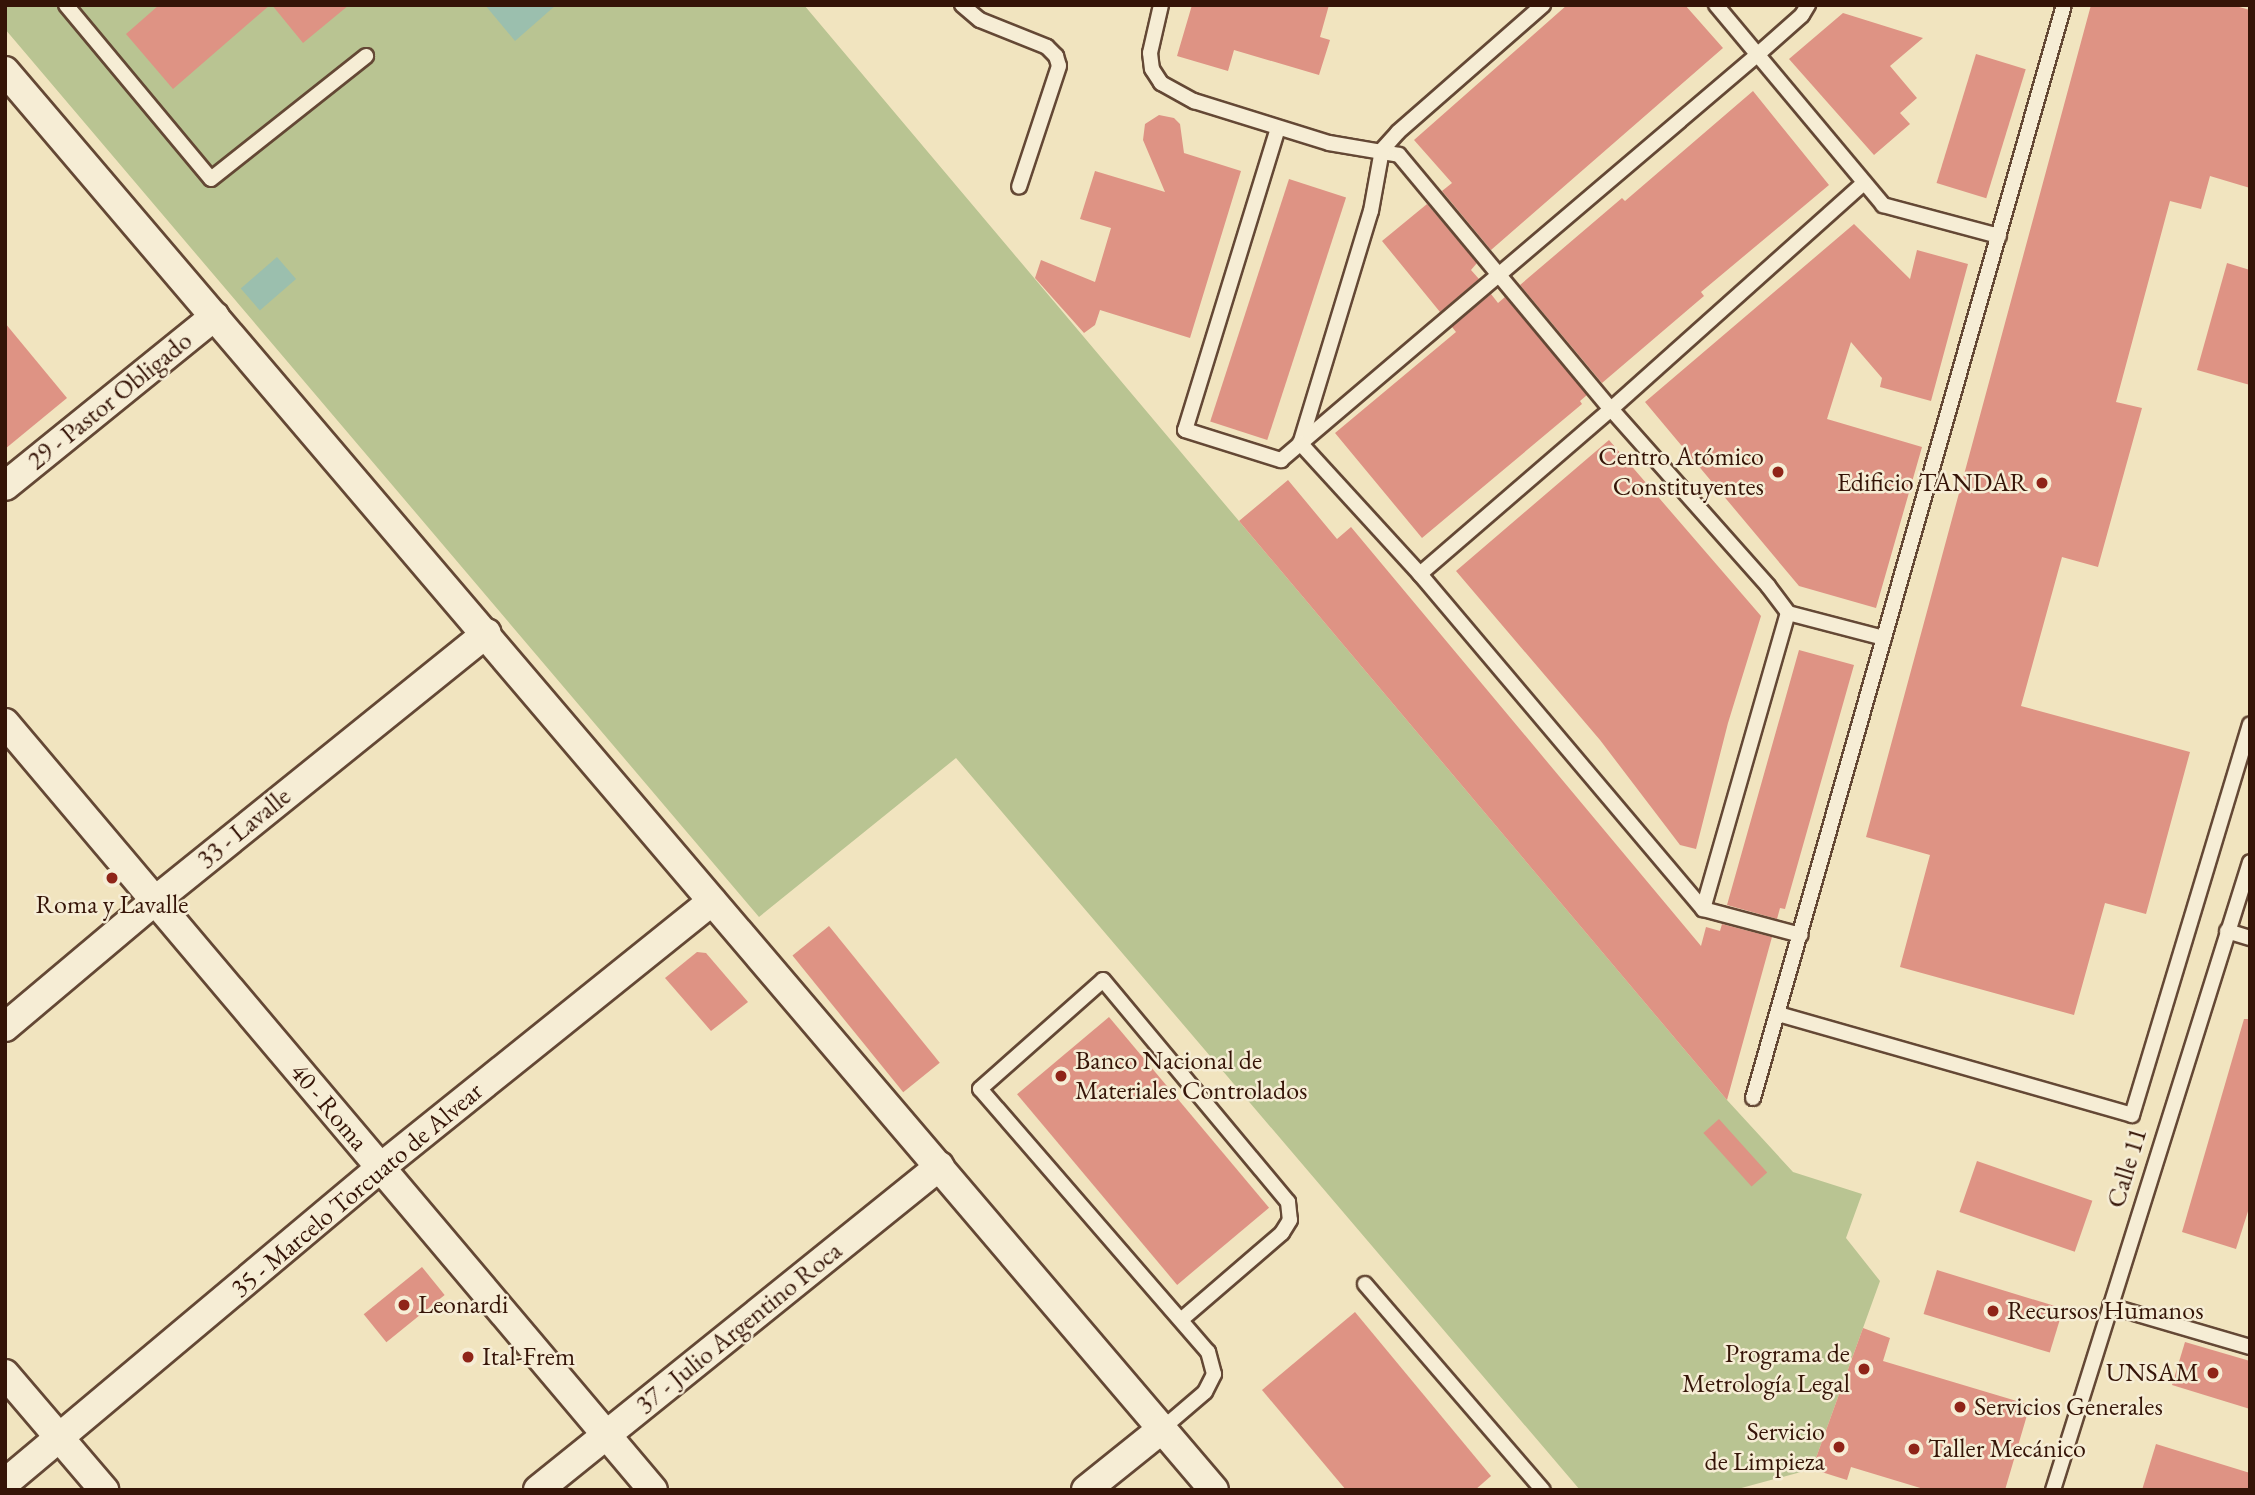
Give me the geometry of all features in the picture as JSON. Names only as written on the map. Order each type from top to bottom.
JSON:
[{"type":"street","points":[[5,71],[486,632],[1214,1490]]},
{"type":"street","name":"29 - Pastor Obligado","points":[[5,486],[215,316]]},
{"type":"street","name":"33 - Lavalle","points":[[5,1027],[156,900],[486,632]]},
{"type":"street","name":"40 - Roma","points":[[5,723],[653,1490]]},
{"type":"street","name":"35 - Marcelo Torcuato de Alvear","points":[[5,1483],[380,1168],[712,901]]},
{"type":"street","name":"37 - Julio Argentino Roca","points":[[538,1490],[940,1166]]},
{"type":"street","points":[[5,1374],[104,1490]]},
{"type":"street","points":[[1086,1490],[1163,1428]]},
{"type":"lane","points":[[66,5],[211,179],[366,56]]},
{"type":"lane","points":[[962,5],[980,20],[1047,47],[1056,55],[1059,66],[1018,187]]},
{"type":"lane","points":[[1161,5],[1150,53],[1152,69],[1161,82],[1194,101],[1278,128],[1329,143],[1399,155],[1418,174],[1497,274],[1611,409],[1768,586],[1788,613],[1884,638]]},
{"type":"lane","points":[[1300,443],[1371,211],[1382,150],[1398,132],[1543,5]]},
{"type":"lane","points":[[1716,5],[1883,205],[1999,236]]},
{"type":"lane","points":[[1278,128],[1185,430],[1281,460],[1757,55],[1802,15],[1808,5]]},
{"type":"lane","points":[[1753,1098],[2064,5]]},
{"type":"lane","points":[[1420,574],[1611,409],[1864,183]]},
{"type":"lane","points":[[1300,443],[1420,574],[1703,909],[1801,935]]},
{"type":"lane","points":[[1703,909],[1788,613]]},
{"type":"lane","points":[[1778,1014],[2132,1115],[2250,724]]},
{"type":"lane","name":"Calle 11","points":[[2053,1490],[2250,862]]},
{"type":"lane","points":[[2227,931],[2250,938]]},
{"type":"lane","points":[[1163,1428],[1205,1392],[1214,1374],[1208,1353],[980,1089],[1103,980],[1288,1202],[1290,1220],[1282,1233],[1181,1320]]},
{"type":"lane","points":[[1365,1284],[1543,1490]]},
{"type":"lane","points":[[2110,1306],[2250,1347]]},
{"type":"shaded area","points":[[5,5],[804,5],[1727,1100],[1793,1172],[1862,1194],[1846,1238],[1880,1281],[1812,1469],[1734,1490],[1580,1490],[956,758],[759,917],[5,29]]},
{"type":"shaded area","points":[[485,5],[556,5],[515,41]]},
{"type":"shaded area","points":[[277,257],[296,279],[260,310],[241,288]]},
{"type":"building","points":[[159,5],[270,5],[173,89],[126,34]]},
{"type":"building","points":[[272,5],[349,5],[303,43]]},
{"type":"building","points":[[1192,5],[1329,5],[1320,37],[1330,40],[1319,75],[1234,50],[1228,71],[1177,56]]},
{"type":"building","points":[[1567,5],[1685,5],[1723,48],[1491,250],[1442,191],[1452,183],[1414,140]]},
{"type":"building","name":"Edificio TANDAR","points":[[2091,5],[2232,5],[2250,10],[2250,188],[2210,176],[2201,209],[2170,201],[2116,402],[2142,408],[2098,567],[2062,557],[2021,706],[2190,752],[2146,914],[2105,903],[2074,1015],[1900,967],[1930,855],[1866,837]]},
{"type":"building","points":[[1843,13],[1923,38],[1890,66],[1917,98],[1900,113],[1910,124],[1874,155],[1789,59]]},
{"type":"building","points":[[1976,54],[2026,69],[1986,198],[1937,183]]},
{"type":"building","points":[[1753,91],[1829,185],[1701,292],[1704,296],[1602,383],[1520,285],[1622,198],[1625,201]]},
{"type":"building","points":[[1159,115],[1174,118],[1180,124],[1184,153],[1241,171],[1190,338],[1100,310],[1095,325],[1084,333],[1035,278],[1041,260],[1095,282],[1111,228],[1080,219],[1095,171],[1165,192],[1143,140],[1145,124]]},
{"type":"building","points":[[1289,179],[1346,198],[1267,440],[1210,422]]},
{"type":"building","points":[[1427,204],[1477,263],[1471,270],[1479,279],[1440,312],[1382,241]]},
{"type":"building","points":[[1854,224],[1910,279],[1917,250],[1968,264],[1931,401],[1880,387],[1882,378],[1851,342],[1827,419],[1922,447],[1876,608],[1799,586],[1645,402]]},
{"type":"building","points":[[2227,263],[2250,270],[2250,385],[2197,370]]},
{"type":"building","points":[[1491,294],[1498,303],[1505,297],[1587,395],[1580,401],[1582,404],[1422,538],[1335,433],[1456,332],[1452,327]]},
{"type":"building","points":[[5,323],[67,398],[5,449]]},
{"type":"building","points":[[1609,440],[1761,616],[1728,723],[1696,849],[1680,845],[1600,740],[1456,571]]},
{"type":"building","points":[[1288,480],[1337,539],[1351,527],[1701,946],[1706,927],[1720,931],[1722,924],[1772,937],[1727,1100],[1239,521]]},
{"type":"building","points":[[1799,650],[1854,665],[1785,909],[1780,908],[1777,919],[1727,905]]},
{"type":"building","points":[[829,926],[940,1063],[903,1092],[792,956]]},
{"type":"building","points":[[697,952],[706,953],[748,1002],[711,1031],[665,978]]},
{"type":"building","points":[[1109,1017],[1269,1208],[1177,1285],[1017,1094]]},
{"type":"building","points":[[2244,1019],[2250,1019],[2250,1205],[2236,1249],[2182,1232]]},
{"type":"building","points":[[1719,1119],[1767,1173],[1752,1187],[1703,1133]]},
{"type":"building","points":[[1977,1161],[2092,1201],[2075,1252],[1959,1212]]},
{"type":"building","name":"Leonardi","points":[[422,1267],[445,1295],[386,1342],[364,1314]]},
{"type":"building","name":"Recursos Humanos","points":[[1937,1270],[2063,1309],[2050,1353],[1924,1314]]},
{"type":"building","points":[[1355,1312],[1491,1476],[1475,1490],[1346,1490],[1262,1390]]},
{"type":"building","points":[[1863,1328],[1890,1338],[1883,1361],[2030,1405],[2005,1490],[1927,1490],[1851,1467],[1847,1480],[1812,1469]]},
{"type":"building","name":"UNSAM","points":[[2185,1342],[2250,1361],[2250,1409],[2172,1385]]},
{"type":"building","points":[[2156,1444],[2250,1473],[2250,1490],[2142,1490]]},
{"type":"place","name":"Centro Atómico Constituyentes","points":[[1778,472]]},
{"type":"place","name":"Edificio TANDAR","points":[[2042,483]]},
{"type":"place","name":"Roma y Lavalle","points":[[112,878]]},
{"type":"place","name":"Banco Nacional de Materiales Controlados","points":[[1061,1076]]},
{"type":"place","name":"Leonardi","points":[[404,1305]]},
{"type":"place","name":"Recursos Humanos","points":[[1993,1311]]},
{"type":"place","name":"Ital-Frem","points":[[468,1357]]},
{"type":"place","name":"Programa de Metrología Legal","points":[[1864,1369]]},
{"type":"place","name":"UNSAM","points":[[2213,1373]]},
{"type":"place","name":"Servicios Generales","points":[[1960,1407]]},
{"type":"place","name":"Servicio de Limpieza","points":[[1839,1447]]},
{"type":"place","name":"Taller Mecánico","points":[[1914,1449]]}]
